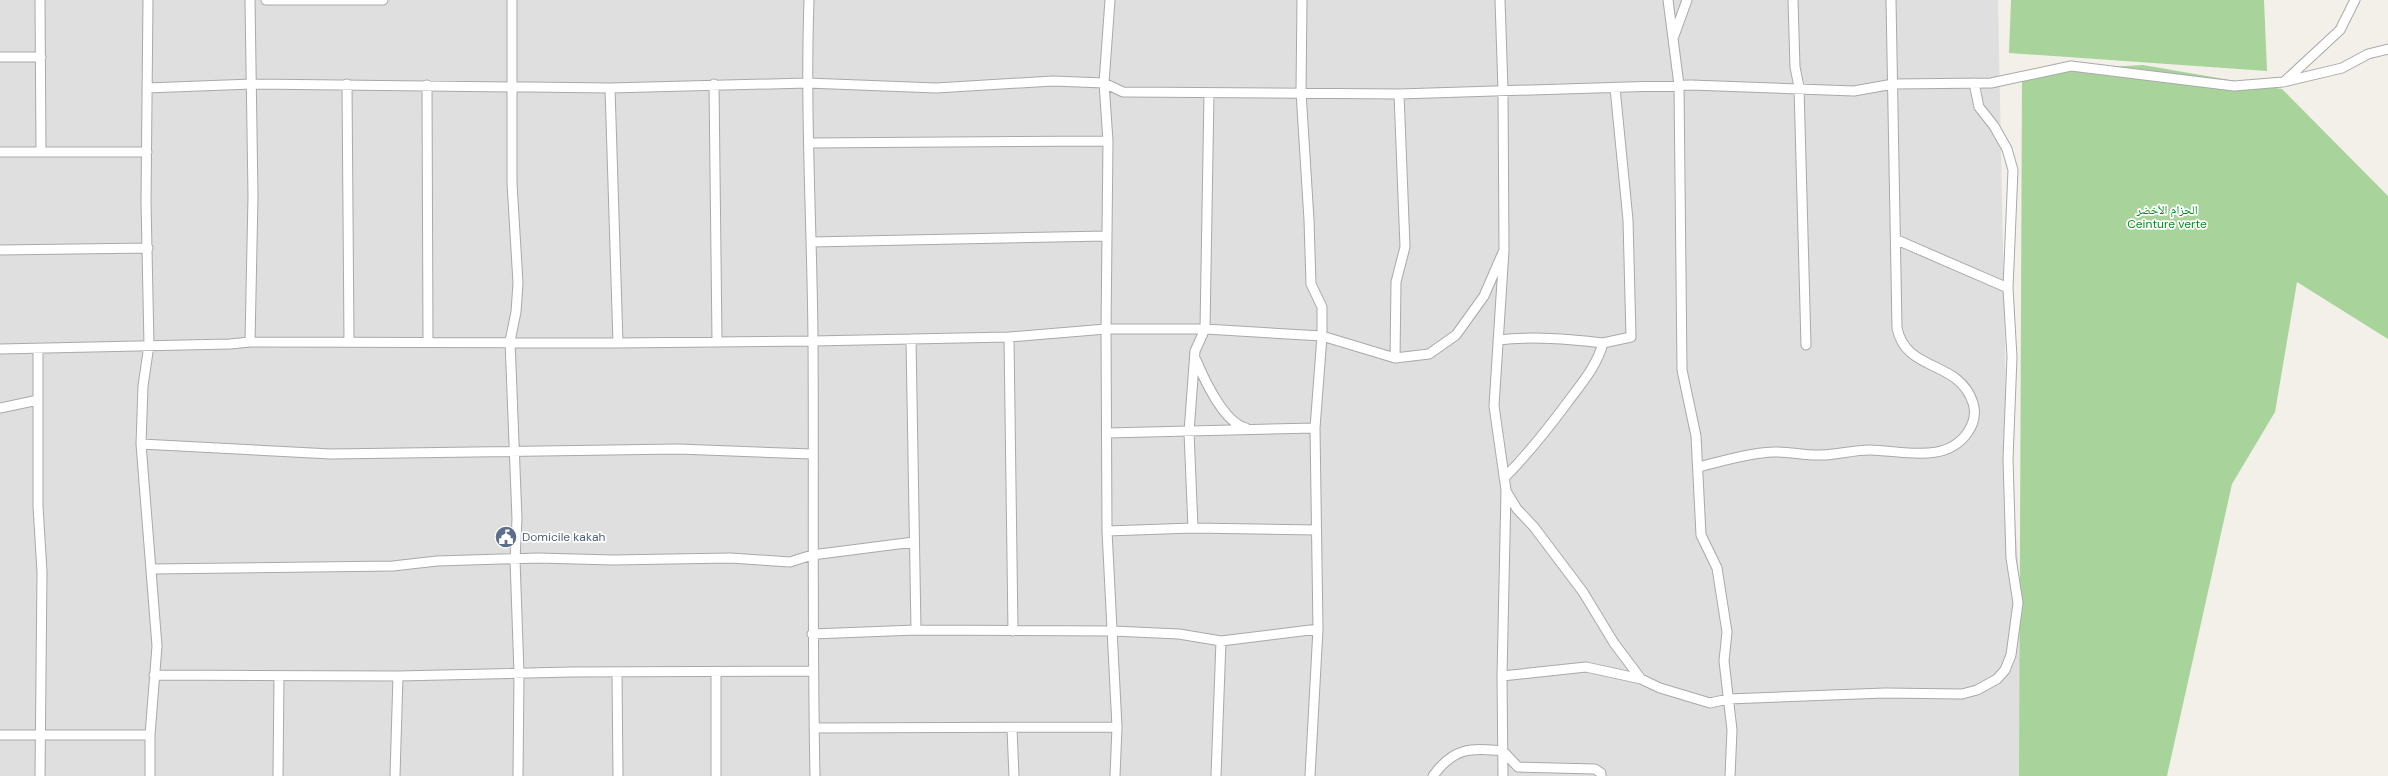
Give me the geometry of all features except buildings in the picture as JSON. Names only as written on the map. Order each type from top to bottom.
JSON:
[{"type":"street","points":[[40,0],[41,152]]},
{"type":"street","points":[[148,0],[147,152],[149,344],[143,386],[141,444],[157,646],[150,735],[150,776]]},
{"type":"street","points":[[250,0],[253,196],[250,342]]},
{"type":"street","points":[[266,0],[383,0]]},
{"type":"street","points":[[512,0],[512,183],[518,283],[516,312],[510,341],[516,452],[517,519],[515,560],[519,673],[518,776]]},
{"type":"street","points":[[809,0],[807,83],[813,340],[812,634],[815,776]]},
{"type":"street","points":[[1110,0],[1104,84],[1108,140],[1106,329],[1108,531],[1117,728],[1114,776]]},
{"type":"street","points":[[1302,0],[1301,92],[1309,220],[1311,284],[1322,307],[1322,336],[1315,428],[1318,629],[1310,776]]},
{"type":"street","points":[[1500,0],[1503,90],[1504,250],[1494,406],[1506,490],[1502,676],[1504,751],[1503,776]]},
{"type":"street","points":[[1668,0],[1679,85],[1682,370],[1696,436],[1701,535],[1717,568],[1727,632],[1724,661],[1732,730],[1730,776]]},
{"type":"street","points":[[1673,39],[1687,0]]},
{"type":"street","points":[[1793,0],[1795,67],[1799,87],[1806,345]]},
{"type":"street","points":[[1698,467],[1751,454],[1773,452],[1819,455],[1872,450],[1909,454],[1927,453],[1949,447],[1967,434],[1974,420],[1974,412],[1970,396],[1966,390],[1948,372],[1913,357],[1900,341],[1897,328],[1897,240],[1891,0]]},
{"type":"street","points":[[2284,82],[2340,30],[2356,0]]},
{"type":"street","points":[[147,88],[252,84],[610,88],[714,84],[807,83],[936,88],[1053,82],[1104,84],[1123,92],[1209,93],[1301,92],[1399,94],[1679,85],[1799,87],[1854,91],[1893,84],[1990,83],[2071,66],[2234,86],[2284,82],[2342,68],[2368,54],[2388,48]]},
{"type":"street","points":[[0,57],[41,57]]},
{"type":"street","points":[[1502,676],[1586,667],[1641,679],[1660,688],[1710,703],[1728,699],[1885,693],[1962,694],[1977,690],[1997,679],[2006,670],[2011,655],[2018,603],[2011,558],[2008,459],[2012,357],[2008,288],[2013,170],[2007,149],[1994,126],[1979,108],[1974,83]]},
{"type":"street","points":[[347,84],[349,342]]},
{"type":"street","points":[[714,84],[717,341]]},
{"type":"street","points":[[427,85],[428,341]]},
{"type":"street","points":[[610,88],[618,343]]},
{"type":"street","points":[[1498,340],[1553,337],[1603,343],[1631,336],[1628,220],[1616,88]]},
{"type":"street","points":[[1193,528],[1189,432],[1196,358],[1195,351],[1206,329],[1209,93]]},
{"type":"street","points":[[1395,358],[1396,282],[1405,247],[1399,94]]},
{"type":"street","points":[[809,143],[1108,140]]},
{"type":"street","points":[[0,152],[147,152]]},
{"type":"street","points":[[811,242],[1107,236]]},
{"type":"street","points":[[1897,240],[2008,288]]},
{"type":"street","points":[[0,250],[148,248]]},
{"type":"street","points":[[0,350],[149,344],[230,344],[250,342],[510,341],[618,343],[912,339],[1009,337],[1106,329],[1206,329],[1322,336],[1395,358],[1429,354],[1456,335],[1484,296],[1504,250]]},
{"type":"street","points":[[1009,337],[1013,632]]},
{"type":"street","points":[[912,339],[916,630]]},
{"type":"street","points":[[1504,478],[1536,446],[1599,357],[1603,343]]},
{"type":"street","points":[[38,349],[38,506],[42,572],[40,776]]},
{"type":"street","points":[[1196,358],[1208,388],[1238,426],[1249,429]]},
{"type":"street","points":[[0,408],[38,400]]},
{"type":"street","points":[[1107,433],[1315,428]]},
{"type":"street","points":[[141,444],[331,454],[489,450],[516,452],[678,448],[812,454]]},
{"type":"street","points":[[1506,490],[1517,509],[1534,527],[1583,592],[1614,643],[1641,679]]},
{"type":"street","points":[[1108,531],[1193,528],[1316,530]]},
{"type":"street","points":[[151,568],[393,566],[437,561],[515,560],[730,558],[790,562],[812,555],[914,542]]},
{"type":"street","points":[[812,634],[916,630],[1013,632],[1113,631],[1179,634],[1222,641],[1318,629]]},
{"type":"street","points":[[1216,776],[1222,641]]},
{"type":"street","points":[[154,675],[165,673],[278,676],[398,676],[617,672],[813,672]]},
{"type":"street","points":[[617,672],[618,776]]},
{"type":"street","points":[[716,672],[716,776]]},
{"type":"street","points":[[278,676],[278,776]]},
{"type":"street","points":[[395,776],[398,676]]},
{"type":"street","points":[[814,728],[1117,728]]},
{"type":"street","points":[[1012,729],[1014,776]]},
{"type":"street","points":[[0,735],[150,735]]},
{"type":"street","points":[[1433,776],[1449,758],[1464,750],[1482,748],[1504,751],[1518,767],[1595,769],[1601,776]]},
{"type":"shaded area","points":[[0,0],[1998,0],[2006,399],[2034,776],[0,776]]},
{"type":"green space","points":[[2011,0],[2264,0],[2267,71],[2009,53]]},
{"type":"green space","name":"الحزام الأخضر Ceinture verte","points":[[2143,65],[2282,89],[2388,196],[2388,339],[2297,282],[2275,412],[2232,484],[2167,776],[2019,776],[2022,72]]},
{"type":"place","name":"Domicile kakah","points":[[506,537]]}]
